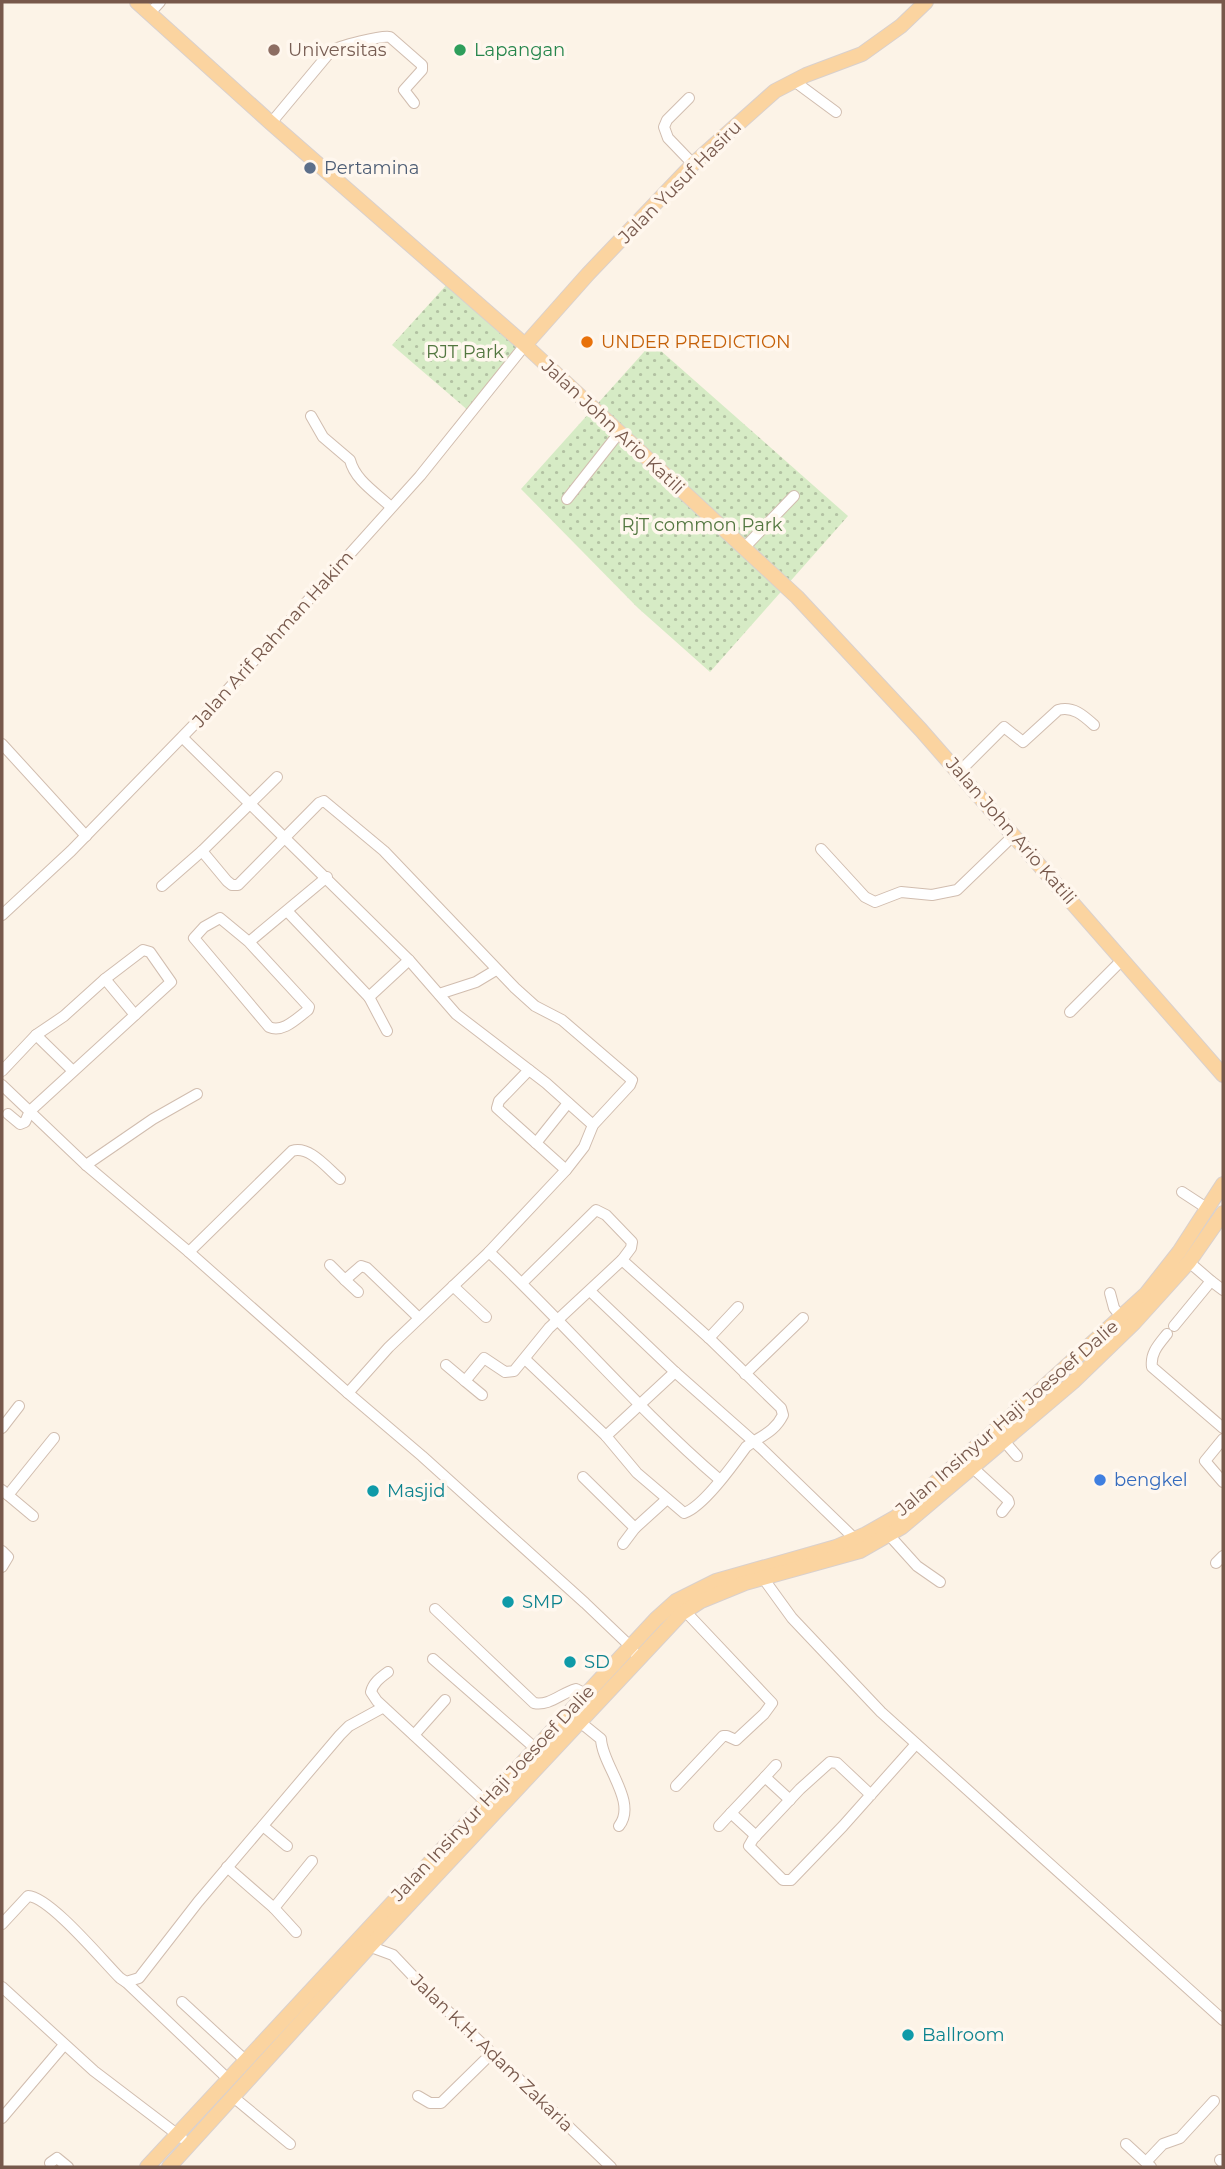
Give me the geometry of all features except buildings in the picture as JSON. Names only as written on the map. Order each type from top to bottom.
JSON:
[{"type":"main road","name":"Jalan John Ario Katili","points":[[137,2],[155,7],[271,123],[525,345],[797,597],[959,772],[1223,1075]]},
{"type":"main road","name":"Jalan Yusuf Hasiru","points":[[525,345],[588,274],[693,164],[775,91],[862,54],[895,30],[926,2]]},
{"type":"main road","name":"Jalan Insinyur Haji Joesoef Dalie","points":[[169,2167],[486,1802],[630,1646],[676,1601],[704,1586],[744,1572],[836,1547],[896,1517],[1146,1294],[1223,1184]]},
{"type":"main road","name":"Jalan Insinyur Haji Joesoef Dalie","points":[[147,2167],[245,2060],[363,1944],[685,1611],[718,1593],[860,1551],[889,1535],[973,1468],[1073,1382],[1134,1324],[1189,1262],[1223,1213]]},
{"type":"street","points":[[271,123],[331,51],[342,45],[384,36],[390,37],[423,66],[404,90],[414,103]]},
{"type":"street","points":[[794,81],[836,112]]},
{"type":"street","points":[[689,98],[667,120],[664,127],[668,138],[693,164]]},
{"type":"street","name":"Jalan Arif Rahman Hakim","points":[[2,915],[86,836],[223,695],[420,476],[525,345]]},
{"type":"street","points":[[311,415],[323,437],[350,460]]},
{"type":"street","points":[[567,499],[619,433]]},
{"type":"street","points":[[355,447],[350,460],[351,469],[391,507]]},
{"type":"street","points":[[744,548],[794,496]]},
{"type":"street","points":[[959,772],[1004,727],[1023,742],[1058,710],[1064,709],[1080,712],[1094,725]]},
{"type":"street","points":[[183,738],[410,960],[456,1014],[529,1070],[593,1125]]},
{"type":"street","points":[[2,744],[86,836]]},
{"type":"street","points":[[162,886],[202,851],[277,777]]},
{"type":"street","points":[[202,851],[227,881],[235,886],[242,883],[319,803],[327,802],[384,851],[496,970],[535,1006],[562,1020],[632,1080],[631,1085],[593,1125],[584,1147],[566,1170],[489,1252],[371,1365],[348,1393]]},
{"type":"street","points":[[821,849],[865,897],[875,902],[901,892],[932,895],[957,890],[1014,835]]},
{"type":"street","points":[[249,942],[327,877]]},
{"type":"street","points":[[287,911],[369,997],[387,1031]]},
{"type":"street","points":[[220,918],[249,942],[309,1007],[283,1028],[274,1030],[269,1027],[194,938],[196,933],[220,918]]},
{"type":"street","points":[[2,1071],[36,1035],[64,1016],[139,952],[150,952],[171,982],[30,1111],[25,1122],[20,1124],[8,1114]]},
{"type":"street","points":[[1070,1012],[1123,959]]},
{"type":"street","points":[[369,997],[410,960]]},
{"type":"street","points":[[439,994],[476,982],[496,970]]},
{"type":"street","points":[[105,979],[135,1016]]},
{"type":"street","points":[[36,1035],[73,1071]]},
{"type":"street","points":[[529,1070],[499,1101],[497,1108],[566,1170]]},
{"type":"street","points":[[2,1085],[86,1164],[422,1456],[630,1646],[639,1659]]},
{"type":"street","points":[[86,1164],[153,1119],[197,1094]]},
{"type":"street","points":[[536,1143],[568,1103]]},
{"type":"street","points":[[190,1252],[292,1151],[307,1151],[340,1179]]},
{"type":"street","points":[[1182,1192],[1208,1209]]},
{"type":"street","points":[[465,1381],[484,1358],[509,1372],[514,1371],[538,1340],[622,1260],[631,1248],[631,1239],[606,1215],[596,1210],[522,1283]]},
{"type":"street","points":[[489,1252],[639,1405],[720,1480]]},
{"type":"street","points":[[525,1359],[606,1436],[637,1473],[686,1513],[733,1465],[757,1445],[783,1415],[781,1408],[709,1338],[622,1260]]},
{"type":"street","points":[[1189,1262],[1223,1290]]},
{"type":"street","points":[[330,1265],[358,1292]]},
{"type":"street","points":[[345,1280],[363,1266],[419,1318]]},
{"type":"street","points":[[1211,1281],[1155,1350],[1151,1360],[1152,1367],[1223,1428]]},
{"type":"street","points":[[453,1286],[485,1317]]},
{"type":"street","points":[[591,1292],[855,1539]]},
{"type":"street","points":[[1110,1293],[1114,1308],[1122,1318]]},
{"type":"street","points":[[709,1338],[738,1307]]},
{"type":"street","points":[[746,1374],[803,1318]]},
{"type":"street","points":[[446,1365],[482,1395]]},
{"type":"street","points":[[606,1436],[675,1372]]},
{"type":"street","points":[[2,1428],[19,1406]]},
{"type":"street","points":[[33,1516],[5,1492],[54,1438]]},
{"type":"street","points":[[1223,1439],[1205,1461],[1223,1482]]},
{"type":"street","points":[[1004,1441],[1017,1456]]},
{"type":"street","points":[[973,1468],[1008,1500],[1009,1503],[1002,1512]]},
{"type":"street","points":[[583,1477],[635,1528]]},
{"type":"street","points":[[623,1544],[635,1528],[667,1499]]},
{"type":"street","points":[[889,1535],[917,1566],[940,1582]]},
{"type":"street","points":[[2,1551],[8,1558],[2,1567]]},
{"type":"street","points":[[763,1578],[792,1618],[872,1702],[1223,2020]]},
{"type":"street","points":[[435,1609],[534,1703],[541,1704],[576,1689],[586,1694]]},
{"type":"street","points":[[676,1786],[723,1736],[736,1740],[772,1703],[685,1611]]},
{"type":"street","points":[[433,1659],[535,1748]]},
{"type":"street","points":[[388,1672],[374,1684],[371,1692],[382,1708],[486,1802]]},
{"type":"street","points":[[414,1735],[445,1700]]},
{"type":"street","points":[[126,1982],[139,1978],[227,1867],[349,1726],[382,1708]]},
{"type":"street","points":[[580,1722],[601,1740],[603,1755],[616,1779],[625,1812],[619,1826]]},
{"type":"street","points":[[871,1795],[834,1762],[825,1766],[790,1800],[749,1846],[783,1880],[789,1881],[871,1795],[916,1744]]},
{"type":"street","points":[[719,1826],[776,1765]]},
{"type":"street","points":[[765,1777],[790,1800]]},
{"type":"street","points":[[731,1813],[756,1836]]},
{"type":"street","points":[[263,1826],[287,1846]]},
{"type":"street","points":[[274,1908],[312,1861]]},
{"type":"street","points":[[227,1867],[274,1908],[296,1932]]},
{"type":"street","points":[[2,1924],[27,1896],[39,1898],[228,2079]]},
{"type":"street","name":"Jalan K.H. Adam Zakaria","points":[[363,1944],[393,1955],[431,1995],[611,2167]]},
{"type":"street","points":[[4,1993],[94,2071],[190,2145]]},
{"type":"street","points":[[182,2002],[245,2060]]},
{"type":"street","points":[[2,2118],[64,2045]]},
{"type":"street","points":[[418,2095],[430,2103],[441,2103],[492,2053]]},
{"type":"street","points":[[232,2096],[290,2144]]},
{"type":"street","points":[[1126,2144],[1148,2164],[1163,2144],[1180,2138],[1214,2101]]},
{"type":"street","points":[[50,2163],[57,2158],[68,2167]]},
{"type":"green space","name":"RJT Park","points":[[450,281],[523,348],[470,412],[392,345]]},
{"type":"green space","name":"RjT common Park","points":[[652,343],[848,516],[710,672],[638,608],[521,489]]},
{"type":"place","name":"Universitas","points":[[274,50]]},
{"type":"place","name":"Lapangan","points":[[460,50]]},
{"type":"place","name":"Pertamina","points":[[310,168]]},
{"type":"place","name":"UNDER PREDICTION","points":[[587,342]]},
{"type":"place","name":"bengkel","points":[[1100,1480]]},
{"type":"place","name":"Masjid","points":[[373,1491]]},
{"type":"place","name":"SMP","points":[[508,1602]]},
{"type":"place","name":"SD","points":[[570,1662]]},
{"type":"place","name":"Ballroom","points":[[908,2035]]}]
